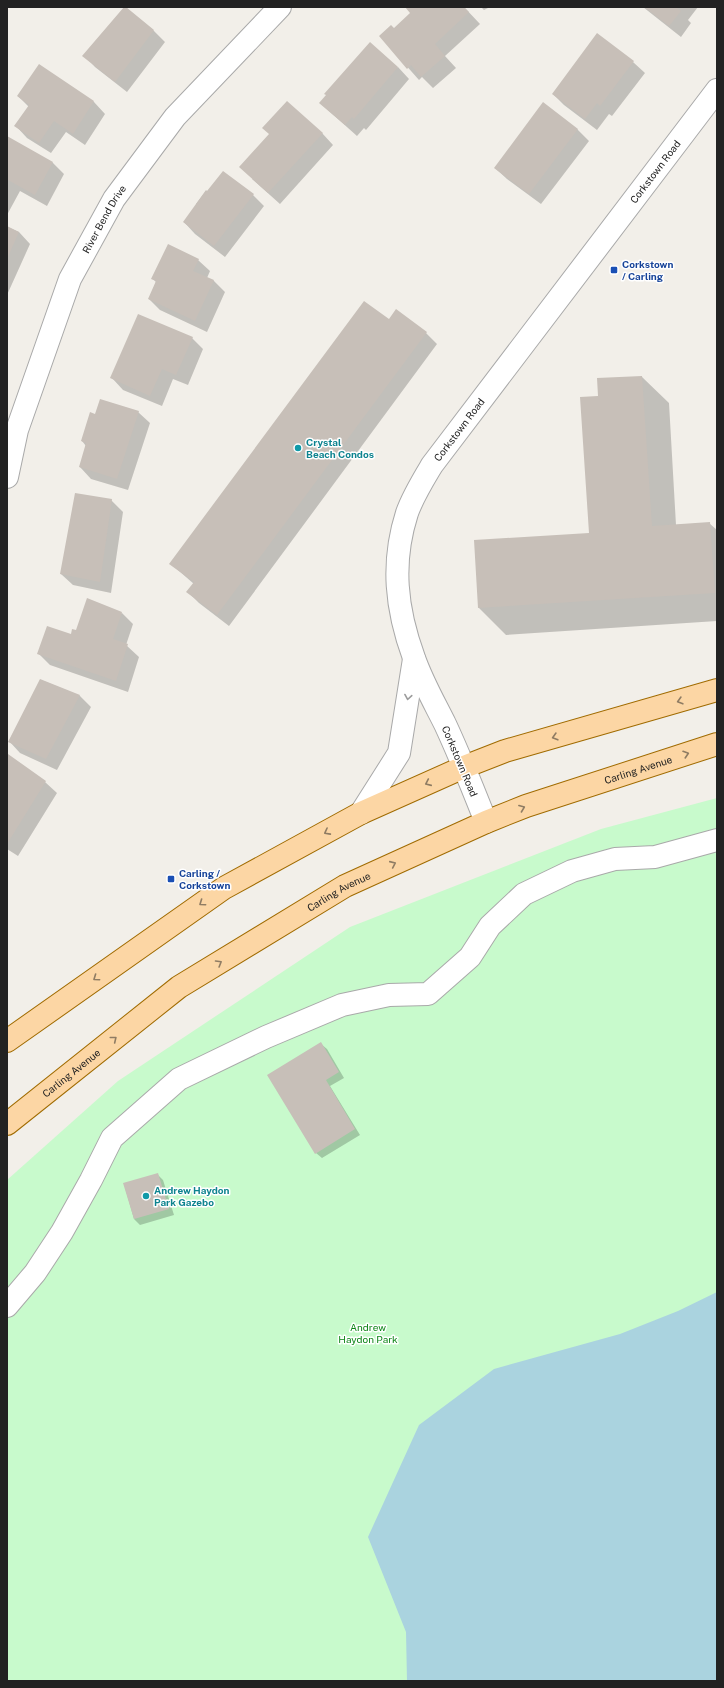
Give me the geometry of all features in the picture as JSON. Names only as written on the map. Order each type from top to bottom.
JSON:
[{"type":"main road","points":[[7,1041],[224,888],[361,813],[464,767],[505,751],[717,690]]},
{"type":"main road","name":"Carling Avenue","points":[[7,1124],[179,987],[345,886],[486,822],[526,806],[717,744]]},
{"type":"street","name":"River Bend Drive","points":[[7,477],[17,430],[70,279],[114,199],[175,117],[280,7]]},
{"type":"street","name":"Corkstown Road","points":[[486,822],[464,767],[414,659],[402,618],[397,590],[397,555],[407,513],[432,465],[717,90]]},
{"type":"street","points":[[361,813],[399,753],[414,659]]},
{"type":"street","points":[[7,1306],[35,1273],[62,1232],[112,1138],[179,1079],[266,1037],[342,1005],[390,995],[428,994],[470,957],[490,926],[524,894],[572,871],[614,858],[655,857],[717,840]]},
{"type":"green space","name":"Andrew Haydon Park","points":[[717,798],[717,1681],[7,1681],[7,1180],[118,1081],[350,927],[601,829]]},
{"type":"water","points":[[717,1292],[717,1681],[407,1681],[406,1632],[368,1537],[419,1425],[494,1369],[620,1334],[678,1311]]},
{"type":"building","points":[[124,7],[126,7],[154,30],[115,82],[82,56]]},
{"type":"building","points":[[405,7],[464,7],[469,12],[435,44],[445,56],[421,77],[411,65],[407,69],[379,36],[391,25],[394,28],[410,13]]},
{"type":"building","points":[[644,7],[678,7],[677,8],[681,11],[669,26]]},
{"type":"building","points":[[597,33],[634,61],[600,106],[597,103],[585,119],[552,94]]},
{"type":"building","points":[[370,42],[398,67],[354,119],[352,117],[345,125],[319,103],[326,95],[324,94]]},
{"type":"building","points":[[39,64],[94,101],[73,134],[54,121],[39,143],[14,126],[29,105],[17,96]]},
{"type":"building","points":[[287,101],[323,133],[268,193],[239,167],[269,134],[262,128]]},
{"type":"building","points":[[543,102],[578,129],[529,194],[494,168]]},
{"type":"building","points":[[7,136],[53,162],[35,195],[8,180],[7,183]]},
{"type":"building","points":[[223,171],[254,194],[214,246],[183,222],[206,190],[207,191]]},
{"type":"building","points":[[7,226],[19,232],[7,259]]},
{"type":"building","points":[[168,244],[199,259],[193,271],[214,280],[195,321],[148,299],[156,281],[151,279]]},
{"type":"building","name":"Crystal Beach Condos","points":[[364,301],[389,319],[396,309],[427,332],[217,615],[186,592],[194,582],[169,564]]},
{"type":"building","points":[[138,314],[193,337],[176,375],[162,369],[150,396],[110,378]]},
{"type":"building","points":[[642,376],[652,526],[710,522],[715,593],[478,608],[474,540],[589,533],[580,397],[598,396],[597,378]]},
{"type":"building","points":[[100,399],[139,411],[117,479],[79,467],[86,443],[81,441],[90,412],[95,414]]},
{"type":"building","points":[[75,493],[112,499],[100,582],[60,574]]},
{"type":"building","points":[[87,598],[122,612],[113,639],[128,644],[116,681],[37,654],[47,626],[71,634],[72,629],[76,630]]},
{"type":"building","points":[[40,679],[80,695],[46,759],[8,742]]},
{"type":"building","points":[[8,754],[46,781],[7,844],[7,755]]},
{"type":"building","points":[[321,1042],[339,1072],[326,1080],[355,1129],[315,1154],[267,1075]]},
{"type":"building","name":"Andrew Haydon Park Gazebo","points":[[158,1173],[169,1209],[134,1219],[123,1183]]},
{"type":"place","name":"Corkstown / Carling","points":[[614,270]]},
{"type":"place","name":"Crystal Beach Condos","points":[[298,448]]},
{"type":"place","name":"Carling / Corkstown","points":[[171,879]]},
{"type":"place","name":"Andrew Haydon Park Gazebo","points":[[146,1196]]}]
